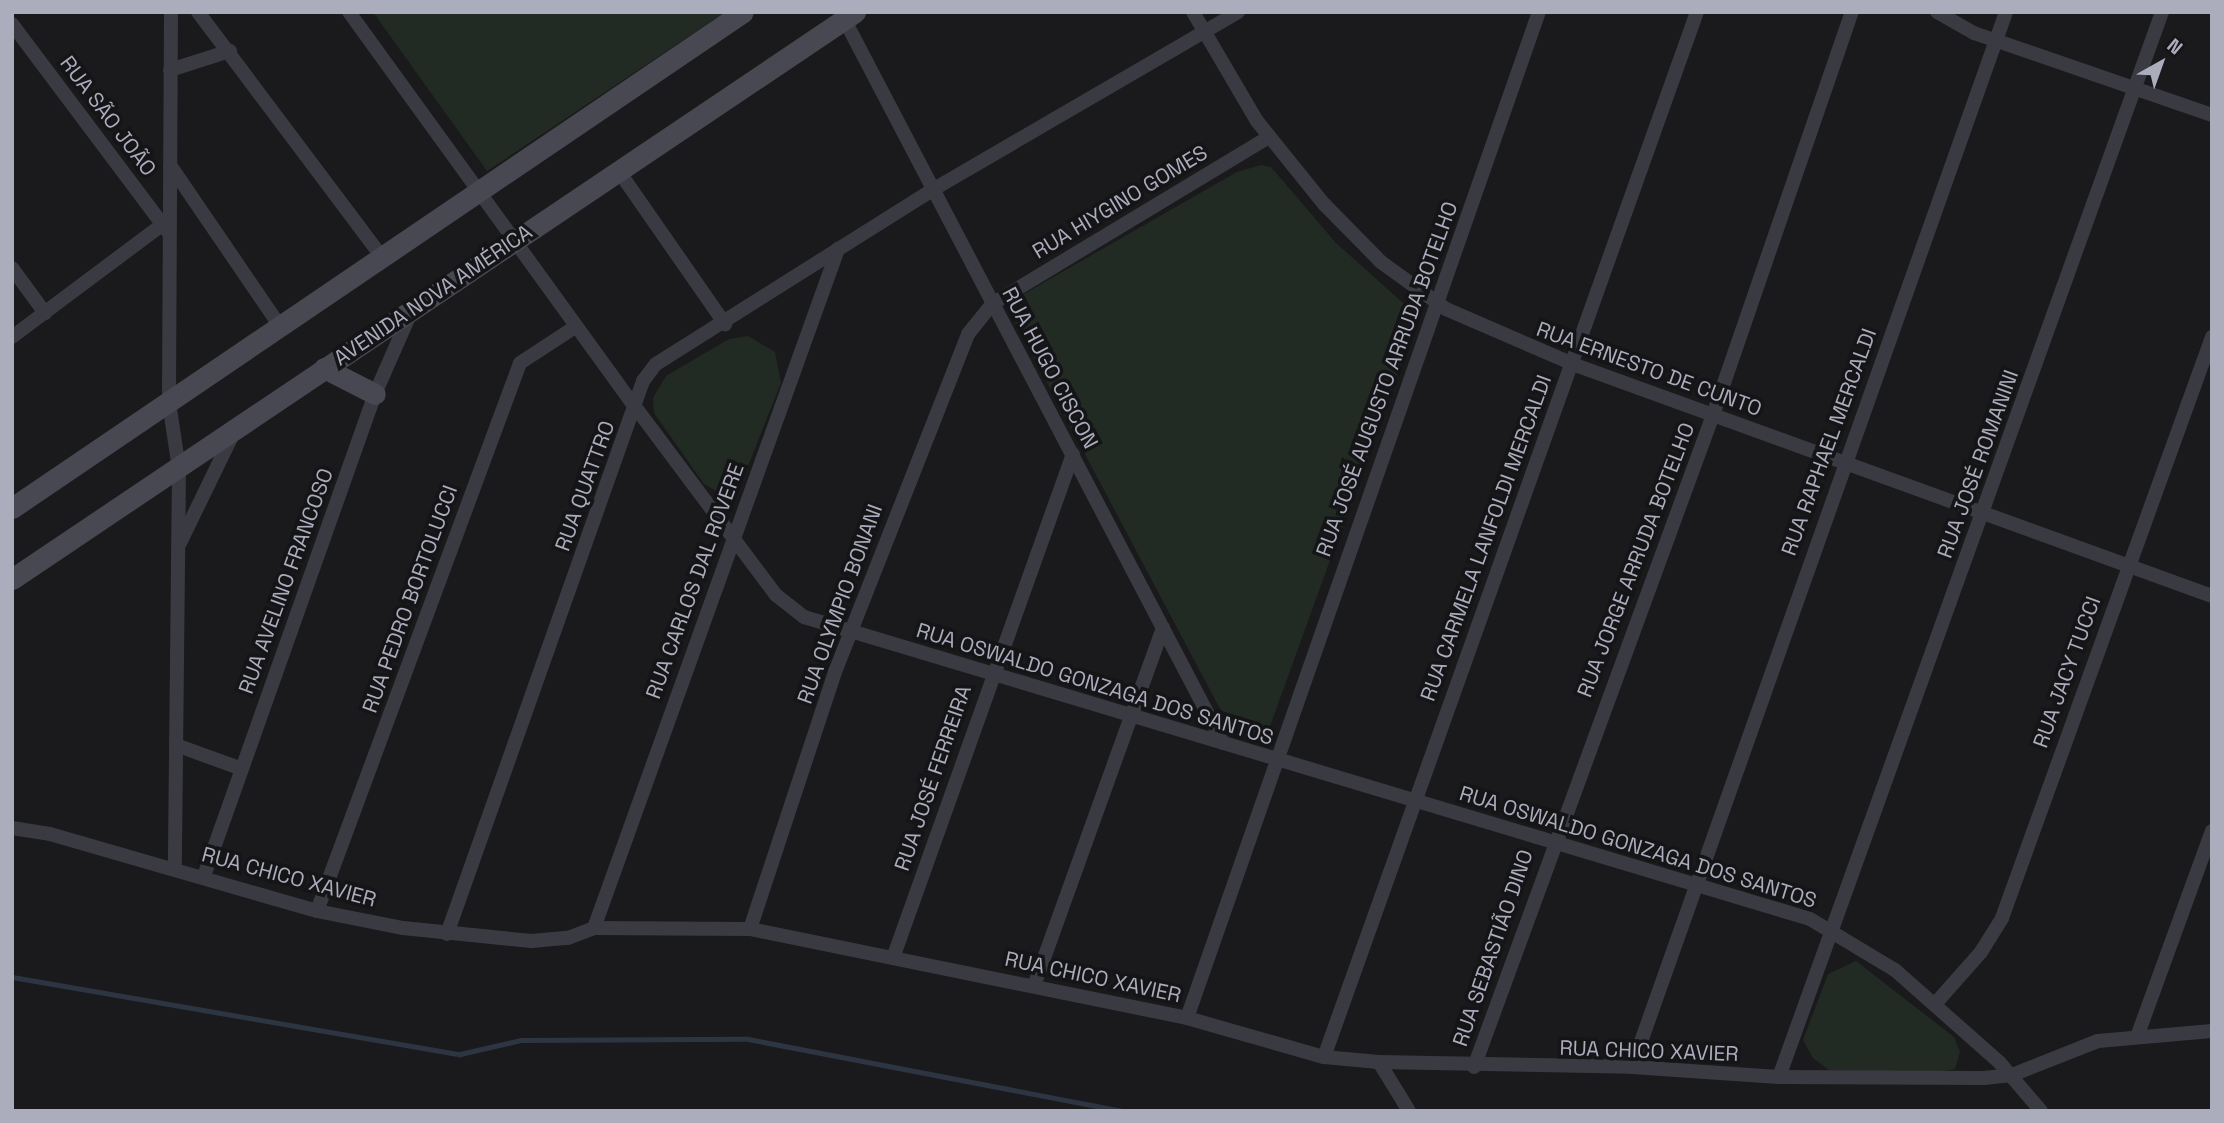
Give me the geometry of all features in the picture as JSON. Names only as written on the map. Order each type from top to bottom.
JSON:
[{"type":"street","points":[[171,12],[170,165],[166,228],[169,402],[179,469],[175,869]]},
{"type":"street","points":[[198,12],[230,51],[380,256]]},
{"type":"street","name":"RUA OSWALDO GONZAGA DOS SANTOS","points":[[349,12],[482,190],[575,327],[776,595],[804,617],[1835,930],[1935,1004],[2012,1075],[2041,1111]]},
{"type":"street","points":[[12,508],[743,12]]},
{"type":"street","name":"RUA ERNESTO DE CUNTO","points":[[1193,12],[1269,137],[1350,232],[1437,302],[1570,363],[2212,596]]},
{"type":"street","name":"RUA QUATTRO","points":[[447,934],[636,408],[643,381],[656,364],[725,324],[934,188],[1238,12]]},
{"type":"street","name":"RUA JOSÉ AUGUSTO ARRUDA BOTELHO","points":[[1187,1018],[1274,759],[1539,12]]},
{"type":"street","name":"RUA CARMELA LANFOLDI MERCALDI","points":[[1324,1057],[1697,12]]},
{"type":"street","name":"RUA JORGE ARRUDA BOTELHO","points":[[1552,844],[1713,415],[1852,12]]},
{"type":"street","points":[[1937,12],[1996,40],[2212,115]]},
{"type":"street","name":"RUA RAPHAEL MERCALDI","points":[[1632,1067],[1843,463],[2006,12]]},
{"type":"street","name":"RUA JOSÉ ROMANINI","points":[[1779,1077],[1835,930],[2162,12]]},
{"type":"street","name":"AVENIDA NOVA AMÉRICA","points":[[12,579],[179,469],[415,303],[516,240],[847,15]]},
{"type":"street","name":"RUA HUGO CISCON","points":[[847,15],[992,304],[1223,743]]},
{"type":"street","name":"RUA SÃO JOÃO","points":[[12,24],[166,228]]},
{"type":"street","points":[[170,70],[230,51]]},
{"type":"street","name":"RUA HIYGINO GOMES","points":[[992,304],[1269,137]]},
{"type":"street","points":[[170,165],[280,326]]},
{"type":"street","points":[[618,170],[725,324]]},
{"type":"street","points":[[12,337],[166,228]]},
{"type":"street","name":"RUA CARLOS DAL ROVERE","points":[[594,928],[838,249]]},
{"type":"street","points":[[12,268],[45,313]]},
{"type":"street","name":"RUA AVELINO FRANCOSO","points":[[204,876],[375,394],[415,303]]},
{"type":"street","name":"RUA OLYMPIO BONANI","points":[[750,929],[851,633],[950,370],[992,304]]},
{"type":"street","name":"RUA PEDRO BORTOLUCCI","points":[[317,911],[520,363],[575,327]]},
{"type":"street","name":"RUA JACY TUCCI","points":[[1935,1004],[1981,952],[2002,918],[2127,565],[2212,337]]},
{"type":"street","points":[[324,368],[375,394]]},
{"type":"street","points":[[178,547],[236,429]]},
{"type":"street","name":"RUA JOSÉ FERREIRA","points":[[892,958],[1073,454]]},
{"type":"street","points":[[1034,986],[1163,628]]},
{"type":"street","points":[[176,745],[242,769]]},
{"type":"street","name":"RUA CHICO XAVIER","points":[[12,828],[204,876],[317,911],[447,934],[531,941],[568,938],[594,928],[750,929],[1187,1018],[1324,1057],[1475,1067],[1632,1067],[1779,1077],[2012,1075]]},
{"type":"street","points":[[2138,1034],[2212,831]]},
{"type":"street","name":"RUA SEBASTIÃO DINO","points":[[1475,1067],[1552,844]]},
{"type":"street","points":[[2012,1075],[2072,1048],[2138,1034],[2212,1031]]},
{"type":"street","points":[[1379,1062],[1409,1111]]},
{"type":"shaded area","points":[[373,12],[725,12],[487,171]]},
{"type":"shaded area","points":[[1261,165],[1271,167],[1336,243],[1413,312],[1411,336],[1269,729],[1255,743],[1237,732],[1218,705],[1015,322],[1014,309],[1022,295],[1237,172]]},
{"type":"shaded area","points":[[748,336],[775,352],[781,383],[742,481],[720,493],[704,484],[654,413],[653,398],[666,376],[729,339]]},
{"type":"shaded area","points":[[1856,961],[1954,1037],[1960,1052],[1955,1069],[1933,1073],[1829,1070],[1813,1058],[1803,1040],[1828,974]]},
{"type":"waterway","points":[[12,977],[460,1054],[521,1040],[748,1039],[1122,1111]]}]
